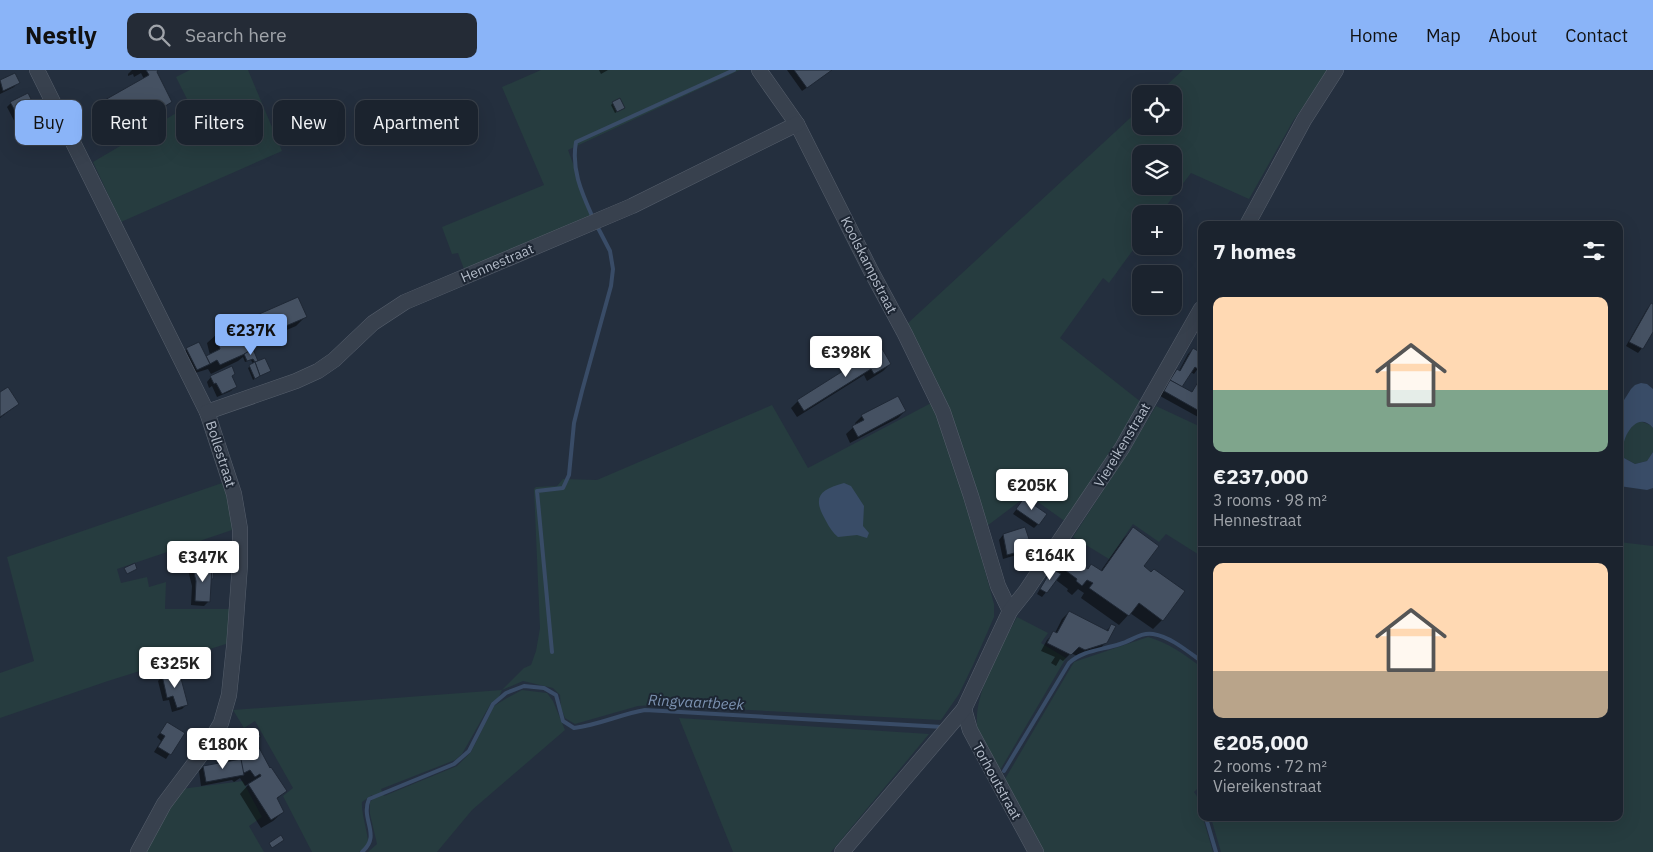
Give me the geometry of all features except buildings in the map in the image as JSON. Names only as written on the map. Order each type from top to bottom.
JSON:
[{"type":"street","name":"Bollestraat","points":[[37,70],[207,412],[234,494],[240,529],[240,564],[229,695],[221,723],[206,748],[164,804],[138,852]]},
{"type":"street","name":"Koolskampstraat","points":[[759,70],[796,124],[905,334],[942,412],[971,496],[998,586],[1010,610]]},
{"type":"street","points":[[1249,221],[1304,120],[1336,70]]},
{"type":"street","name":"Hennestraat","points":[[207,412],[296,381],[318,371],[334,360],[372,323],[405,302],[632,206],[796,124]]},
{"type":"street","name":"Viereikenstraat","points":[[842,852],[964,709],[1010,610],[1031,584],[1122,448],[1198,314]]},
{"type":"street","name":"Torhoutstraat","points":[[964,709],[970,730],[1036,852]]},
{"type":"green space","points":[[190,70],[248,70],[261,100],[188,100],[176,77]]},
{"type":"green space","points":[[541,70],[740,70],[568,150],[592,215],[464,269],[458,253],[452,254],[442,227],[544,185],[502,87]]},
{"type":"green space","points":[[1183,70],[1329,70],[1293,121],[1249,199],[1191,173],[1182,185],[1182,145],[1132,145],[1132,195],[1174,195],[1167,205],[1132,205],[1132,251],[1109,283],[1103,278],[1060,338],[1141,402],[1066,522],[1028,495],[987,526],[907,324],[1132,116],[1132,135],[1182,135],[1182,85],[1167,85]]},
{"type":"green space","points":[[263,106],[273,130],[273,145],[279,145],[282,151],[121,222],[93,162],[122,145],[166,145],[166,119],[176,113],[176,145],[263,145]]},
{"type":"green space","points":[[933,402],[964,494],[994,604],[994,617],[973,665],[959,694],[941,720],[654,705],[638,706],[575,724],[565,718],[561,708],[560,695],[553,688],[523,681],[502,690],[524,668],[531,665],[536,651],[540,628],[534,489],[536,487],[557,486],[563,479],[597,480],[772,405],[808,468]]},
{"type":"green space","points":[[1156,406],[1198,426],[1198,554],[1166,534],[1159,542],[1133,524],[1109,559],[1073,537]]},
{"type":"green space","points":[[1640,421],[1653,428],[1653,452],[1647,461],[1635,464],[1624,458],[1623,442],[1631,427]]},
{"type":"green space","points":[[225,482],[235,529],[117,569],[121,583],[147,577],[149,587],[166,582],[165,609],[232,609],[229,643],[108,681],[0,718],[0,673],[34,661],[7,557]]},
{"type":"green space","points":[[1623,542],[1653,546],[1653,852],[1221,852],[1212,821],[1623,821]]},
{"type":"green space","points":[[1017,617],[1048,633],[1041,643],[1066,658],[999,772],[979,735],[977,721],[978,706],[982,690],[995,658]]},
{"type":"green space","points":[[1148,637],[1170,646],[1198,665],[1198,788],[1194,792],[1198,799],[1198,821],[1204,821],[1213,852],[1044,852],[1005,779],[1074,662]]},
{"type":"green space","points":[[502,690],[499,697],[491,703],[462,754],[455,760],[381,789],[384,796],[457,766],[471,752],[494,706],[522,690],[547,693],[553,701],[565,730],[472,810],[437,852],[368,852],[377,844],[370,814],[370,802],[374,798],[372,795],[362,802],[368,840],[364,848],[359,852],[312,852],[283,796],[293,788],[255,721],[244,728],[233,710]]},
{"type":"green space","points":[[679,718],[929,734],[831,852],[733,852]]},
{"type":"green space","points":[[243,781],[262,817],[249,826],[264,852],[145,852],[181,789]]},
{"type":"water","points":[[1647,384],[1653,389],[1653,428],[1647,423],[1640,422],[1635,424],[1626,436],[1623,451],[1623,402],[1635,385]]},
{"type":"water","points":[[1623,451],[1624,458],[1635,464],[1647,461],[1653,452],[1653,488],[1647,490],[1623,487]]},
{"type":"water","points":[[844,483],[851,486],[864,506],[863,526],[869,533],[867,538],[857,535],[838,537],[830,528],[819,506],[820,496],[824,492]]},
{"type":"waterway","points":[[593,218],[581,190],[576,172],[576,142],[734,70]]},
{"type":"waterway","points":[[552,652],[537,491],[563,488],[569,475],[574,423],[611,286],[613,269],[610,251],[596,224]]},
{"type":"waterway","points":[[1004,771],[1069,663],[1080,655],[1120,644],[1140,635],[1153,634],[1172,641],[1198,659]]},
{"type":"waterway","name":"Ringvaartbeek","points":[[362,852],[368,846],[371,833],[367,814],[369,799],[454,764],[469,751],[493,704],[506,693],[524,686],[544,688],[556,695],[563,721],[574,728],[645,710],[943,727]]},
{"type":"waterway","points":[[1207,821],[1216,852]]}]
